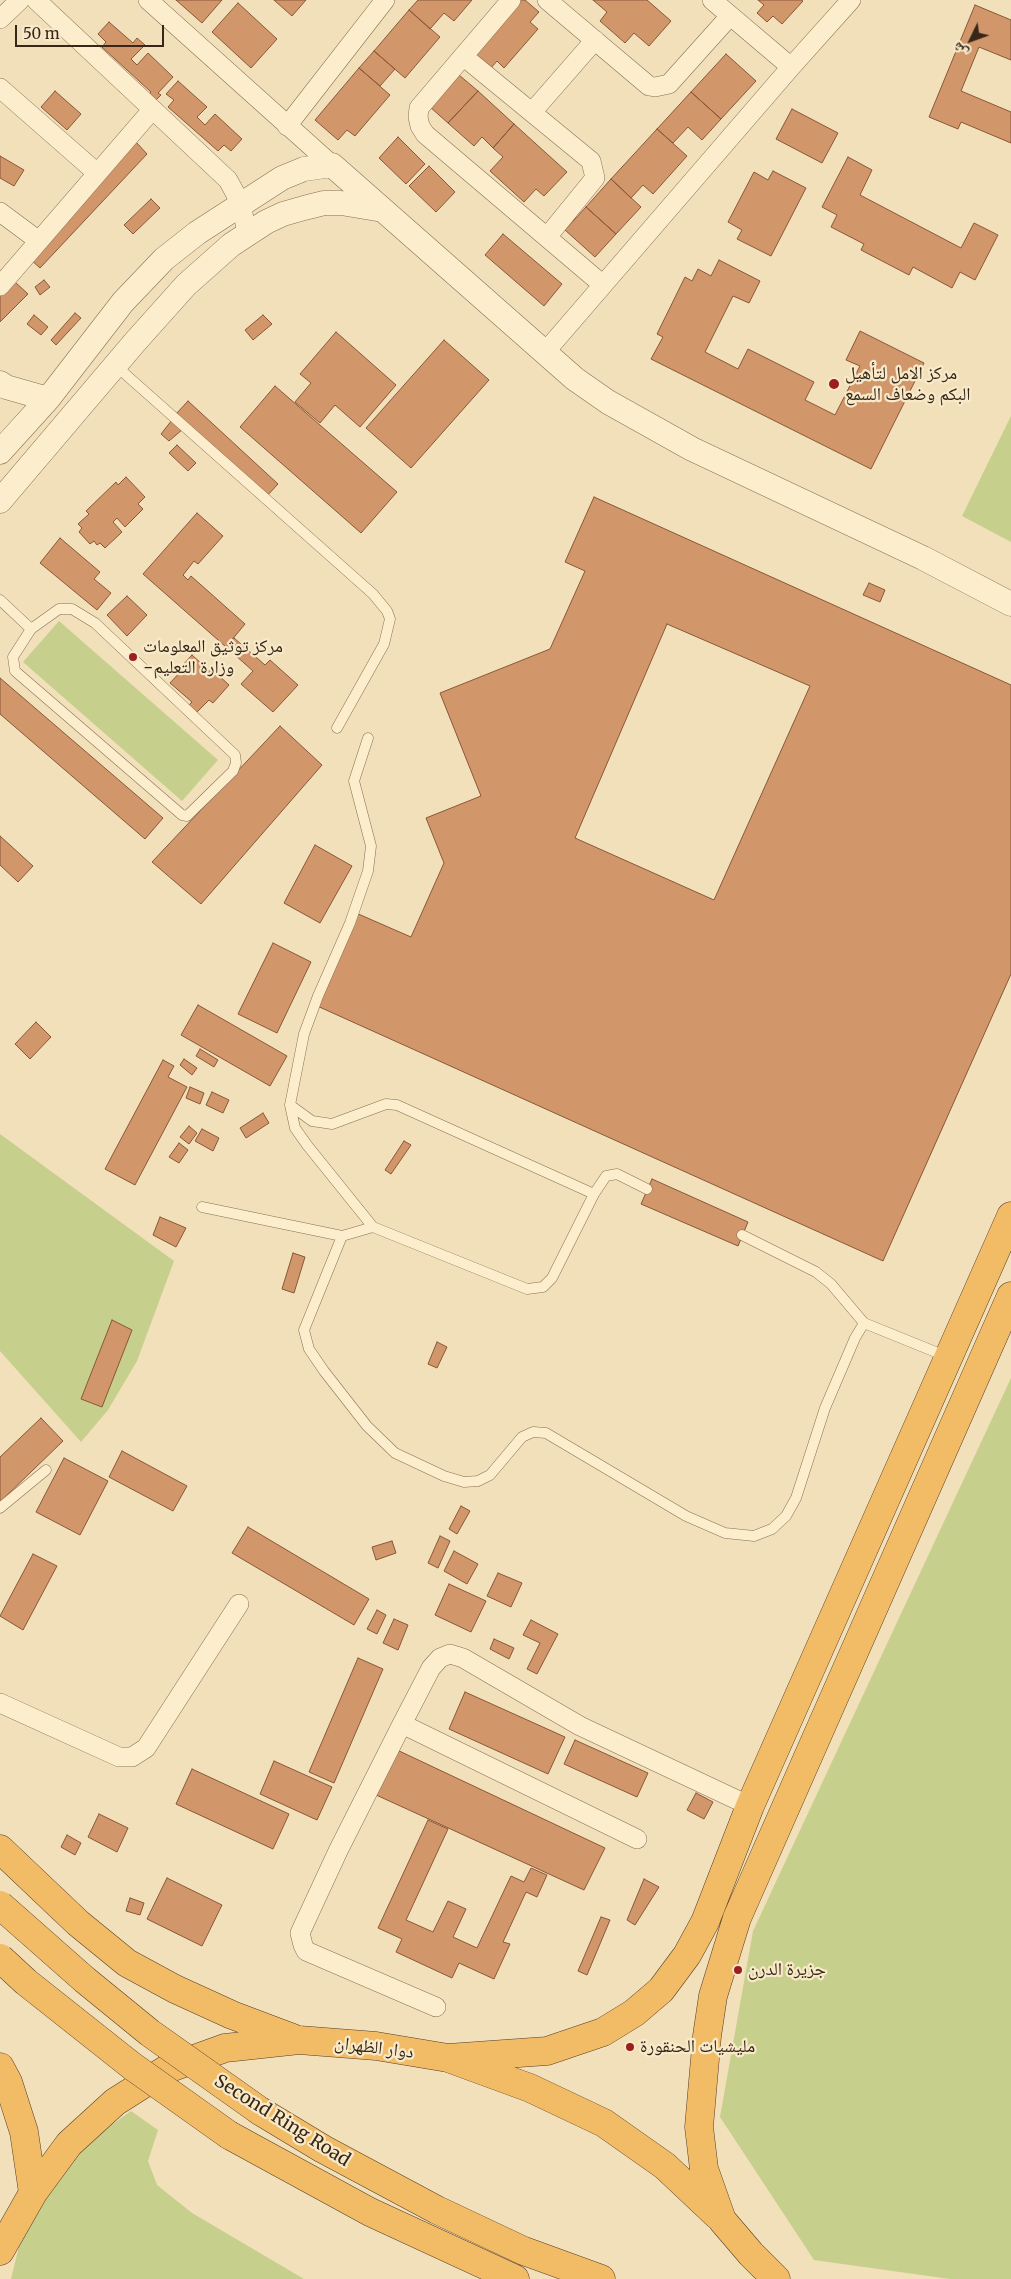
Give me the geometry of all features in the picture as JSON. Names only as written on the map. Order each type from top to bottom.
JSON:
[{"type":"highway","points":[[448,2058],[547,2050],[603,2032],[634,2013],[661,1990],[687,1955],[705,1922],[750,1806],[1011,1216]]},
{"type":"highway","points":[[776,2279],[751,2254],[722,2220],[704,2169],[699,2127],[707,2036],[714,1996],[737,1918],[1011,1296]]},
{"type":"highway","points":[[0,1849],[78,1923],[127,1963],[175,1990],[232,2015],[299,2040]]},
{"type":"highway","name":"Second Ring Road","points":[[0,1905],[85,1980],[150,2033],[260,2111],[323,2149],[437,2210],[524,2250],[600,2279]]},
{"type":"highway","name":"Second Ring Road","points":[[0,1958],[26,1982],[132,2066],[229,2135],[370,2212],[515,2279]]},
{"type":"highway","name":"دوار الظهران","points":[[0,2251],[33,2194],[69,2144],[115,2102],[168,2070],[225,2048],[299,2040],[376,2046],[448,2058],[530,2088],[604,2123],[665,2166],[722,2220],[748,2279]]},
{"type":"highway","points":[[0,2067],[8,2082],[24,2132],[33,2194]]},
{"type":"street","points":[[0,20],[20,0]]},
{"type":"street","points":[[36,0],[228,180],[242,204],[247,233]]},
{"type":"street","points":[[148,0],[287,126],[546,351],[575,379],[636,420],[692,449],[922,558],[1011,604]]},
{"type":"street","points":[[287,126],[385,0]]},
{"type":"street","points":[[511,0],[419,108],[420,126],[425,134],[603,284]]},
{"type":"street","points":[[547,0],[649,86],[662,86],[674,78],[730,16]]},
{"type":"street","points":[[712,0],[791,66]]},
{"type":"street","points":[[546,351],[844,2]]},
{"type":"street","points":[[532,111],[595,40]]},
{"type":"street","points":[[463,56],[591,161],[595,178],[547,237]]},
{"type":"street","points":[[0,88],[97,173]]},
{"type":"street","points":[[0,286],[152,110]]},
{"type":"street","points":[[0,452],[48,399],[123,302],[179,246],[242,204],[297,171],[332,165]]},
{"type":"street","points":[[0,501],[115,365],[191,280],[208,263],[247,233],[283,214],[324,203],[341,202],[383,210]]},
{"type":"street","points":[[0,212],[39,241]]},
{"type":"street","points":[[0,382],[6,387],[48,399]]},
{"type":"street","points":[[0,1703],[119,1757],[132,1757],[146,1748],[240,1604]]},
{"type":"street","points":[[436,2006],[306,1951],[300,1939],[300,1933],[338,1851],[402,1724],[431,1668],[440,1658],[450,1654],[463,1658],[580,1726],[750,1806]]},
{"type":"street","points":[[402,1724],[637,1839]]},
{"type":"lane","points":[[115,365],[373,594],[387,611],[389,624],[384,644],[337,728]]},
{"type":"lane","points":[[0,600],[31,630]]},
{"type":"lane","points":[[59,609],[72,609],[84,615],[235,755],[236,763],[233,771],[187,816],[182,815],[15,670],[13,657],[31,630],[59,609]]},
{"type":"lane","points":[[368,738],[354,781],[371,846],[368,870],[350,923],[318,996],[304,1034],[290,1105],[295,1128],[372,1227],[528,1289],[543,1286],[552,1278],[594,1194],[606,1176],[617,1174],[647,1189]]},
{"type":"lane","points":[[290,1105],[312,1121],[332,1124],[386,1104],[398,1105],[594,1194]]},
{"type":"lane","points":[[202,1207],[342,1236],[372,1227]]},
{"type":"lane","points":[[742,1235],[816,1272],[831,1284],[864,1323],[948,1357]]},
{"type":"lane","points":[[342,1236],[304,1330],[309,1349],[324,1372],[366,1426],[395,1452],[444,1476],[464,1482],[478,1481],[490,1474],[522,1437],[532,1432],[546,1433],[686,1516],[725,1533],[739,1536],[754,1536],[772,1529],[786,1516],[796,1498],[824,1408],[864,1323]]},
{"type":"lane","points":[[0,1508],[46,1470]]},
{"type":"green space","points":[[1011,416],[1011,542],[962,516]]},
{"type":"green space","points":[[59,621],[218,760],[182,801],[23,662]]},
{"type":"green space","points":[[0,1134],[174,1261],[137,1361],[108,1410],[81,1442],[0,1351]]},
{"type":"green space","points":[[1011,1378],[1011,2279],[950,2279],[814,2260],[720,2117],[753,1931]]},
{"type":"green space","points":[[131,2111],[158,2130],[148,2161],[157,2185],[192,2213],[304,2279],[11,2279],[26,2218],[85,2144]]},
{"type":"building","points":[[176,0],[222,0],[202,23]]},
{"type":"building","points":[[274,0],[306,0],[292,16]]},
{"type":"building","points":[[418,0],[472,0],[454,21],[444,13],[430,29],[409,10]]},
{"type":"building","points":[[512,0],[525,0],[539,12],[530,22],[538,29],[504,68],[497,61],[490,69],[469,50]]},
{"type":"building","points":[[593,0],[647,0],[671,21],[649,46],[634,33],[625,43],[600,21],[607,12]]},
{"type":"building","points":[[758,0],[803,1],[782,24],[773,16],[767,22],[757,13],[764,5]]},
{"type":"building","points":[[238,3],[277,39],[251,68],[212,32]]},
{"type":"building","points":[[975,5],[1011,20],[1011,60],[979,47],[961,91],[1011,112],[1011,143],[961,122],[958,129],[929,117]]},
{"type":"building","points":[[409,10],[440,37],[405,78],[374,51]]},
{"type":"building","points":[[109,22],[133,43],[137,38],[145,45],[131,59],[137,65],[148,53],[173,77],[158,93],[161,95],[156,100],[149,94],[151,92],[102,47],[106,42],[98,34]]},
{"type":"building","points":[[374,51],[395,69],[380,86],[359,68]]},
{"type":"building","points":[[726,54],[756,81],[721,119],[691,92]]},
{"type":"building","points":[[359,68],[390,95],[355,136],[347,130],[338,140],[315,120]]},
{"type":"building","points":[[459,75],[478,91],[448,123],[430,107]]},
{"type":"building","points":[[178,81],[207,107],[197,117],[205,125],[215,114],[242,139],[231,151],[224,145],[218,151],[168,107],[174,100],[166,94]]},
{"type":"building","points":[[55,91],[81,114],[67,130],[41,107]]},
{"type":"building","points":[[478,91],[514,124],[493,148],[482,137],[474,146],[448,123]]},
{"type":"building","points":[[691,92],[721,119],[702,140],[688,127],[673,143],[657,129]]},
{"type":"building","points":[[792,109],[838,133],[822,163],[776,139]]},
{"type":"building","points":[[514,124],[567,172],[544,196],[536,189],[524,202],[490,171],[503,157],[493,148]]},
{"type":"building","points":[[657,129],[687,156],[653,194],[643,185],[631,198],[611,179]]},
{"type":"building","points":[[398,137],[425,164],[406,184],[379,158]]},
{"type":"building","points":[[136,142],[147,154],[40,268],[29,258]]},
{"type":"building","points":[[0,156],[24,170],[14,186],[0,178]]},
{"type":"building","points":[[848,157],[872,170],[860,195],[961,248],[974,223],[998,235],[975,280],[960,272],[952,288],[913,267],[909,275],[861,250],[864,244],[831,227],[837,215],[822,207]]},
{"type":"building","points":[[429,166],[455,192],[436,212],[409,186]]},
{"type":"building","points":[[773,171],[806,188],[771,256],[737,239],[742,230],[728,222],[754,172],[768,180]]},
{"type":"building","points":[[611,179],[641,207],[616,234],[586,207]]},
{"type":"building","points":[[151,199],[160,208],[133,234],[124,225]]},
{"type":"building","points":[[586,207],[616,234],[595,257],[565,230]]},
{"type":"building","points":[[503,234],[562,284],[544,306],[485,255]]},
{"type":"building","points":[[719,260],[760,281],[749,303],[733,296],[705,352],[738,369],[748,349],[814,382],[805,400],[835,415],[860,366],[846,360],[860,331],[924,363],[871,469],[651,359],[663,337],[657,334],[685,277],[692,281],[698,269],[711,276]]},
{"type":"building","points":[[44,280],[50,287],[40,295],[35,287]]},
{"type":"building","points":[[15,282],[28,294],[0,322],[0,296]]},
{"type":"building","points":[[75,313],[81,318],[56,345],[51,340]]},
{"type":"building","points":[[34,315],[48,327],[41,335],[27,324]]},
{"type":"building","points":[[263,315],[272,324],[253,340],[245,330]]},
{"type":"building","points":[[336,332],[396,385],[360,427],[335,405],[320,423],[295,402],[311,383],[300,374]]},
{"type":"building","points":[[444,340],[489,380],[411,468],[366,428]]},
{"type":"building","points":[[275,386],[397,492],[361,533],[240,427]]},
{"type":"building","points":[[188,401],[278,484],[265,498],[176,414]]},
{"type":"building","points":[[172,420],[183,429],[169,441],[161,434]]},
{"type":"building","points":[[177,445],[196,463],[188,471],[169,453]]},
{"type":"building","points":[[126,477],[145,497],[138,504],[143,509],[125,527],[117,518],[113,522],[122,532],[105,548],[100,543],[97,545],[94,541],[90,544],[79,532],[82,528],[78,524],[89,514],[86,511],[116,482],[118,485]]},
{"type":"building","points":[[594,497],[1011,685],[1011,974],[883,1261],[315,1005],[356,913],[411,937],[444,863],[426,818],[481,796],[440,693],[550,649],[585,571],[565,562]],"holes":[[[667,624],[810,686],[714,900],[575,838]]]},
{"type":"building","points":[[197,513],[223,536],[198,564],[194,561],[183,575],[188,580],[191,576],[245,624],[226,647],[143,574]]},
{"type":"building","points":[[60,538],[100,572],[94,579],[111,593],[97,610],[40,563]]},
{"type":"building","points":[[869,583],[885,590],[880,602],[863,595]]},
{"type":"building","points":[[127,596],[147,615],[127,636],[107,615]]},
{"type":"building","points":[[234,638],[265,665],[270,660],[298,685],[273,712],[241,684],[253,671],[226,647]]},
{"type":"building","points":[[192,655],[214,675],[216,673],[229,685],[213,703],[209,700],[195,714],[187,707],[192,702],[170,683],[184,668],[182,666]]},
{"type":"building","points":[[0,678],[163,818],[145,839],[0,714]]},
{"type":"building","points":[[280,726],[322,765],[201,904],[152,862]]},
{"type":"building","points":[[0,836],[33,866],[18,882],[0,865]]},
{"type":"building","points":[[315,845],[352,866],[320,923],[284,903]]},
{"type":"building","points":[[273,943],[311,962],[277,1033],[238,1014]]},
{"type":"building","points":[[198,1005],[287,1056],[270,1086],[181,1035]]},
{"type":"building","points":[[36,1022],[51,1037],[30,1059],[15,1044]]},
{"type":"building","points":[[200,1049],[218,1060],[214,1067],[196,1056]]},
{"type":"building","points":[[184,1059],[197,1068],[192,1075],[180,1065]]},
{"type":"building","points":[[163,1060],[174,1066],[168,1077],[187,1087],[135,1185],[105,1169]]},
{"type":"building","points":[[190,1087],[204,1093],[200,1104],[186,1098]]},
{"type":"building","points":[[212,1092],[229,1100],[223,1113],[206,1105]]},
{"type":"building","points":[[263,1113],[269,1123],[246,1138],[240,1128]]},
{"type":"building","points":[[189,1126],[197,1133],[189,1144],[180,1137]]},
{"type":"building","points":[[202,1129],[219,1138],[213,1151],[195,1141]]},
{"type":"building","points":[[404,1141],[411,1145],[391,1174],[385,1170]]},
{"type":"building","points":[[179,1143],[188,1150],[179,1163],[169,1157]]},
{"type":"building","points":[[652,1179],[748,1222],[738,1246],[641,1204]]},
{"type":"building","points":[[160,1217],[186,1228],[176,1247],[153,1235]]},
{"type":"building","points":[[293,1253],[305,1257],[294,1293],[282,1289]]},
{"type":"building","points":[[112,1320],[132,1330],[102,1407],[81,1399]]},
{"type":"building","points":[[437,1342],[447,1347],[437,1368],[428,1364]]},
{"type":"building","points":[[41,1418],[63,1441],[0,1502],[0,1457]]},
{"type":"building","points":[[122,1451],[187,1486],[173,1511],[109,1477]]},
{"type":"building","points":[[64,1458],[108,1481],[80,1535],[36,1512]]},
{"type":"building","points":[[461,1506],[470,1511],[457,1534],[449,1529]]},
{"type":"building","points":[[248,1527],[369,1599],[354,1625],[232,1553]]},
{"type":"building","points":[[440,1536],[450,1541],[438,1568],[428,1563]]},
{"type":"building","points":[[392,1541],[396,1553],[376,1560],[372,1547]]},
{"type":"building","points":[[454,1551],[478,1564],[467,1584],[444,1571]]},
{"type":"building","points":[[33,1554],[57,1566],[23,1630],[0,1616]]},
{"type":"building","points":[[498,1573],[522,1583],[511,1607],[487,1596]]},
{"type":"building","points":[[449,1584],[486,1601],[471,1632],[435,1615]]},
{"type":"building","points":[[377,1610],[386,1615],[377,1634],[367,1629]]},
{"type":"building","points":[[394,1619],[408,1625],[398,1650],[383,1643]]},
{"type":"building","points":[[531,1620],[558,1634],[537,1674],[527,1669],[540,1643],[523,1635]]},
{"type":"building","points":[[494,1639],[514,1648],[509,1659],[490,1649]]},
{"type":"building","points":[[358,1658],[383,1669],[334,1783],[309,1772]]},
{"type":"building","points":[[465,1692],[565,1737],[548,1774],[449,1729]]},
{"type":"building","points":[[575,1740],[648,1773],[637,1797],[564,1764]]},
{"type":"building","points":[[395,1749],[605,1848],[584,1890],[374,1794]]},
{"type":"building","points":[[274,1761],[332,1787],[317,1820],[260,1794]]},
{"type":"building","points":[[192,1769],[289,1814],[273,1849],[176,1804]]},
{"type":"building","points":[[696,1793],[713,1802],[704,1819],[687,1810]]},
{"type":"building","points":[[99,1814],[128,1828],[117,1852],[88,1837]]},
{"type":"building","points":[[428,1820],[448,1829],[406,1920],[433,1932],[448,1901],[466,1909],[453,1937],[477,1948],[511,1876],[524,1882],[531,1868],[547,1875],[537,1897],[526,1892],[503,1942],[510,1944],[494,1979],[459,1963],[452,1978],[396,1952],[402,1939],[378,1928]]},
{"type":"building","points":[[67,1835],[81,1843],[75,1855],[61,1847]]},
{"type":"building","points":[[167,1878],[222,1905],[202,1946],[147,1919]]},
{"type":"building","points":[[644,1879],[659,1887],[635,1925],[627,1920]]},
{"type":"building","points":[[130,1898],[144,1903],[140,1915],[126,1911]]},
{"type":"building","points":[[601,1917],[610,1920],[587,1975],[578,1971]]},
{"type":"place","name":"مركز الامل لتأهيل البكم وضعاف السمع","points":[[834,384]]},
{"type":"place","name":"مركز توثيق المعلومات -وزارة التعليم","points":[[133,657]]},
{"type":"place","name":"جزيرة الدرن","points":[[738,1970]]},
{"type":"place","name":"مليشيات الحنقورة","points":[[630,2047]]}]
